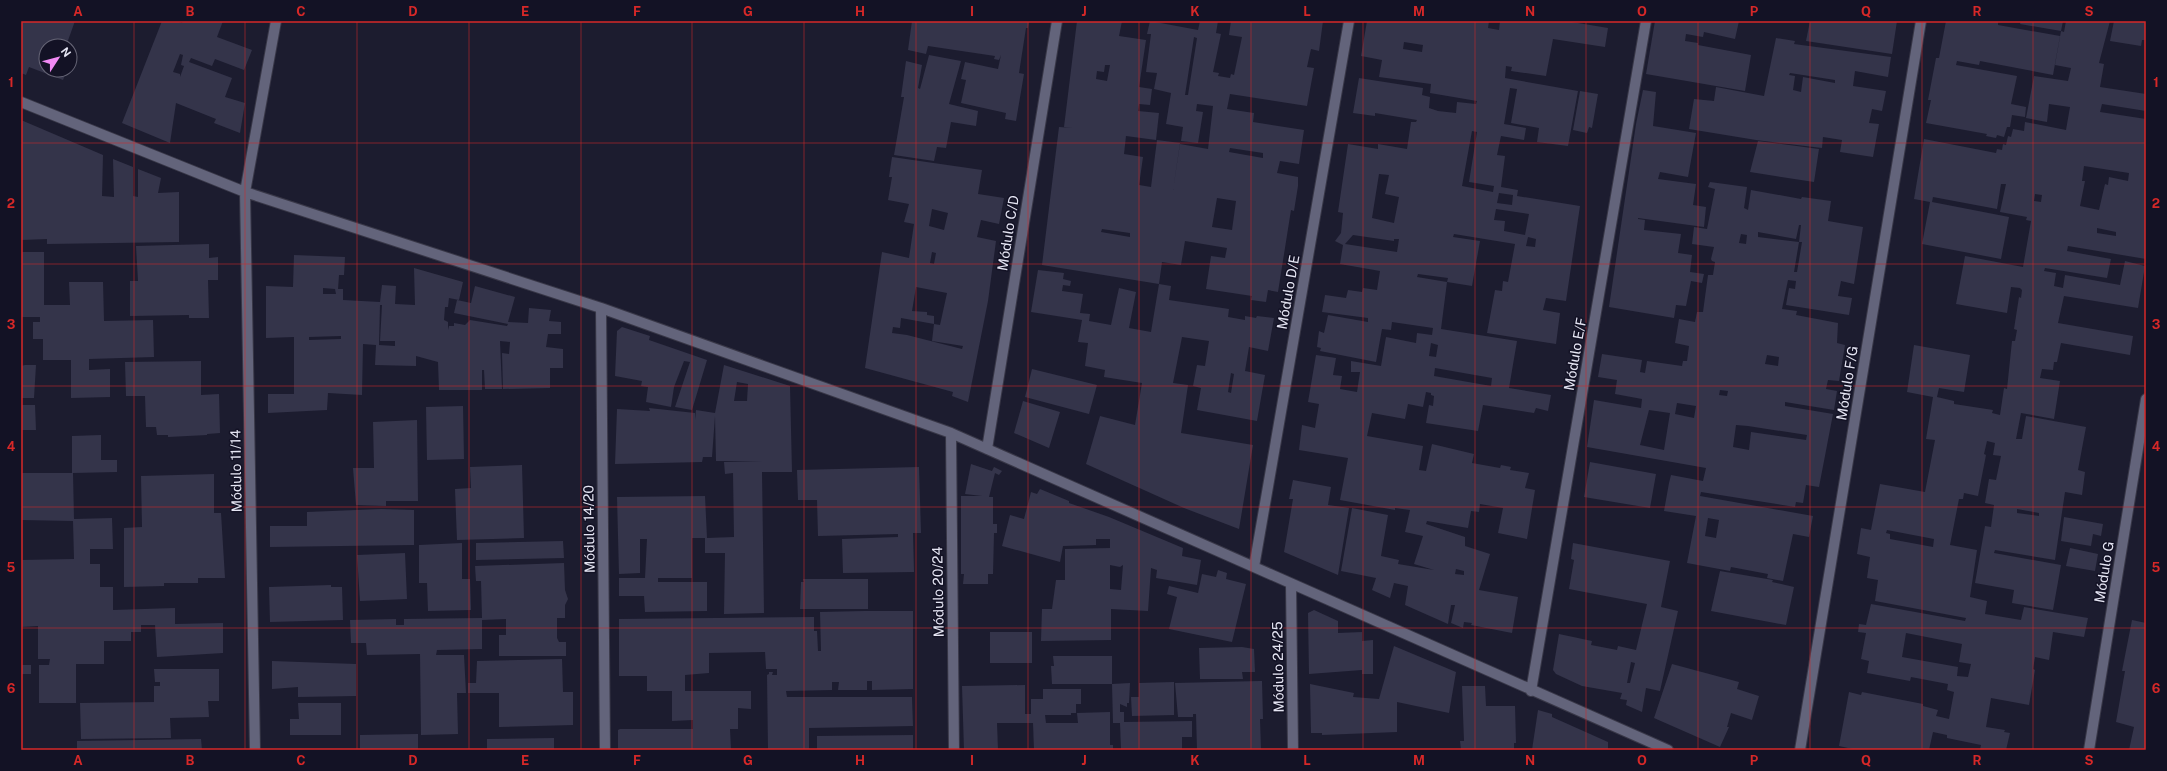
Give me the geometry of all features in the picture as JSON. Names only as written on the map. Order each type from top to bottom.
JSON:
[{"type":"street","name":"Módulo 11/14","points":[[255,750],[245,192],[276,21]]},
{"type":"street","name":"Módulo C/D","points":[[987,449],[1057,21]]},
{"type":"street","name":"Módulo D/E","points":[[1254,568],[1349,21]]},
{"type":"street","name":"Módulo E/F","points":[[1531,691],[1646,21]]},
{"type":"street","name":"Módulo F/G","points":[[1800,750],[1921,21]]},
{"type":"street","points":[[21,102],[245,192],[601,308],[951,433],[1531,691],[1668,750]]},
{"type":"street","name":"Módulo 14/20","points":[[601,308],[605,750]]},
{"type":"street","name":"Módulo G","points":[[2089,750],[2146,399]]},
{"type":"street","name":"Módulo 20/24","points":[[951,433],[954,750]]},
{"type":"street","name":"Módulo 24/25","points":[[1291,584],[1293,750]]},
{"type":"street","points":[[1641,738],[1641,750]]},
{"type":"building","points":[[21,21],[75,21],[69,38],[38,38],[38,70],[29,67],[26,75],[21,73]]},
{"type":"building","points":[[162,21],[176,21],[182,23],[183,21],[223,21],[217,37],[252,50],[244,70],[215,59],[212,66],[191,58],[189,62],[232,78],[225,97],[245,103],[240,133],[214,123],[216,119],[176,103],[170,143],[122,123]],"holes":[[[180,54],[183,55],[181,65],[184,66],[180,77],[180,74],[173,72]]]},
{"type":"building","points":[[912,21],[1029,21],[1028,28],[1026,28],[1019,73],[1024,74],[1016,121],[1005,119],[1006,113],[961,103],[966,80],[961,79],[965,62],[998,69],[1001,55],[999,60],[994,59],[995,56],[928,46],[926,54],[908,50]]},
{"type":"building","points":[[1077,21],[1122,21],[1119,36],[1146,40],[1139,87],[1152,89],[1150,105],[1139,104],[1138,111],[1159,113],[1156,140],[1126,136],[1124,154],[1143,157],[1139,185],[1151,187],[1157,140],[1180,143],[1173,190],[1180,144],[1208,149],[1213,106],[1197,104],[1196,111],[1203,112],[1198,143],[1181,141],[1183,127],[1166,124],[1171,93],[1154,89],[1157,73],[1146,72],[1151,34],[1147,34],[1150,21],[1198,30],[1200,21],[1218,21],[1216,33],[1221,34],[1213,72],[1219,73],[1218,76],[1230,78],[1231,74],[1234,75],[1242,37],[1229,35],[1231,21],[1323,21],[1319,51],[1311,49],[1307,67],[1314,68],[1307,106],[1230,94],[1227,109],[1254,113],[1253,122],[1304,130],[1299,164],[1280,161],[1277,173],[1298,177],[1298,186],[1294,211],[1291,210],[1278,292],[1268,290],[1266,302],[1251,300],[1252,296],[1206,289],[1211,256],[1225,258],[1227,248],[1185,241],[1181,265],[1162,262],[1159,284],[1042,265],[1059,127],[1072,128],[1064,127]],"holes":[[[1194,37],[1197,38],[1188,95],[1185,95]],[[1105,65],[1110,65],[1107,81],[1096,79],[1097,71],[1104,72]],[[1230,148],[1263,153],[1263,158],[1229,152]],[[1217,198],[1236,201],[1232,230],[1212,227]],[[1102,229],[1130,233],[1130,237],[1101,232]]]},
{"type":"building","points":[[1367,21],[1489,21],[1488,28],[1499,30],[1500,21],[1566,21],[1608,28],[1605,47],[1553,39],[1546,76],[1511,71],[1512,67],[1506,66],[1505,78],[1578,91],[1568,146],[1537,142],[1539,128],[1511,123],[1517,89],[1510,88],[1504,124],[1526,128],[1524,140],[1501,136],[1497,155],[1505,156],[1501,187],[1518,190],[1517,196],[1580,206],[1566,301],[1546,298],[1543,310],[1560,313],[1556,344],[1487,333],[1495,290],[1502,291],[1503,281],[1508,282],[1515,244],[1454,234],[1453,237],[1480,241],[1472,286],[1447,282],[1441,329],[1517,341],[1509,388],[1551,395],[1548,411],[1536,408],[1534,413],[1483,405],[1478,431],[1426,423],[1429,405],[1433,406],[1434,396],[1431,395],[1431,393],[1426,392],[1423,407],[1408,404],[1405,419],[1372,413],[1367,436],[1423,446],[1419,470],[1426,471],[1432,444],[1474,454],[1472,463],[1500,468],[1501,465],[1511,467],[1510,470],[1529,473],[1525,488],[1535,490],[1527,539],[1498,533],[1503,508],[1480,504],[1479,512],[1471,511],[1468,528],[1427,521],[1426,524],[1465,537],[1465,546],[1490,554],[1479,590],[1518,597],[1512,633],[1471,625],[1472,623],[1464,622],[1463,628],[1451,623],[1455,605],[1451,605],[1448,624],[1405,605],[1408,586],[1394,583],[1390,598],[1372,590],[1376,578],[1341,571],[1352,508],[1388,515],[1381,556],[1399,560],[1398,564],[1434,570],[1414,564],[1423,536],[1405,532],[1410,510],[1395,508],[1395,510],[1340,500],[1348,458],[1299,450],[1302,425],[1315,428],[1319,404],[1308,402],[1316,355],[1336,358],[1333,375],[1342,376],[1340,389],[1357,392],[1360,372],[1351,372],[1351,361],[1381,366],[1386,337],[1416,343],[1417,333],[1432,335],[1433,328],[1392,322],[1391,330],[1382,329],[1376,362],[1320,351],[1321,348],[1317,347],[1319,331],[1324,333],[1328,315],[1368,322],[1368,318],[1322,312],[1325,295],[1346,298],[1348,290],[1362,292],[1363,288],[1377,290],[1380,271],[1340,264],[1343,245],[1335,241],[1341,233],[1343,213],[1338,212],[1348,144],[1378,149],[1378,144],[1407,149],[1411,122],[1416,122],[1417,120],[1375,113],[1375,116],[1353,113],[1359,78],[1423,88],[1422,95],[1430,97],[1429,108],[1438,111],[1456,113],[1457,102],[1476,104],[1477,101],[1430,93],[1431,84],[1379,77],[1382,60],[1361,56]],"holes":[[[1404,42],[1423,45],[1422,52],[1403,49]],[[1472,131],[1477,132],[1469,182],[1494,186],[1493,192],[1462,186]],[[1379,174],[1389,175],[1385,194],[1399,197],[1394,223],[1372,218]],[[1499,193],[1513,195],[1512,205],[1497,203]],[[1496,209],[1529,214],[1525,235],[1504,231],[1505,221],[1494,220]],[[1353,235],[1394,241],[1394,239],[1399,239],[1397,252],[1345,244]],[[1528,237],[1536,239],[1535,247],[1526,246]],[[1418,274],[1448,278],[1447,282],[1417,277]],[[1431,343],[1438,345],[1436,357],[1429,356]],[[1435,368],[1492,378],[1491,386],[1434,376]],[[1456,569],[1464,571],[1464,575],[1455,574]]]},
{"type":"building","points":[[1655,21],[1739,21],[1735,39],[1704,32],[1703,37],[1686,34],[1685,41],[1698,43],[1698,45],[1751,55],[1745,91],[1646,74]]},
{"type":"building","points":[[1810,21],[1897,21],[1892,54],[1806,41]]},
{"type":"building","points":[[1946,21],[1998,21],[1998,25],[2060,36],[2053,75],[1980,61],[1979,65],[1957,61],[1956,65],[2017,76],[2011,104],[2026,107],[2025,117],[2012,115],[2010,127],[2007,127],[2004,137],[1997,135],[1996,138],[1986,136],[1987,134],[1926,123],[1931,100],[1928,100],[1936,58],[1939,58]]},
{"type":"building","points":[[2021,21],[2063,21],[2061,31],[2020,24]]},
{"type":"building","points":[[2066,21],[2110,21],[2099,63],[2104,64],[2100,87],[2146,94],[2146,111],[2102,104],[2100,112],[2146,119],[2146,259],[2068,246],[2067,251],[2111,259],[2107,278],[2045,268],[2044,271],[2056,273],[2054,286],[2063,288],[2065,275],[2120,285],[2125,261],[2145,266],[2138,308],[2064,296],[2058,323],[2133,336],[2130,355],[2061,343],[2057,362],[2054,362],[2053,370],[2042,369],[2040,378],[2060,381],[2054,419],[2021,413],[2016,439],[2022,439],[2026,416],[2086,427],[2078,470],[2085,472],[2082,495],[2065,492],[2055,560],[1995,550],[1994,553],[2061,565],[2053,610],[2012,603],[2014,590],[1975,583],[1985,526],[1991,527],[1994,505],[1985,503],[1989,479],[1996,480],[2001,456],[1993,455],[1995,443],[1987,441],[1984,454],[1986,455],[1978,496],[1964,493],[1963,499],[1959,499],[1950,545],[1977,550],[1970,597],[1987,601],[1985,614],[2021,620],[2024,607],[2088,618],[2084,637],[2053,632],[2049,660],[2035,657],[2033,669],[2035,670],[2029,705],[1991,698],[1986,727],[2005,730],[2004,732],[2010,733],[2006,750],[1980,750],[1981,745],[1947,738],[1947,735],[1933,732],[1929,750],[1857,750],[1839,746],[1849,692],[1861,695],[1862,692],[1923,704],[1923,706],[1938,710],[1936,716],[1949,719],[1954,692],[1947,690],[1948,684],[1911,677],[1910,681],[1867,673],[1869,661],[1861,659],[1866,633],[1858,632],[1859,624],[1866,625],[1871,604],[1965,621],[1966,618],[1875,601],[1878,580],[1867,578],[1870,557],[1857,554],[1861,528],[1871,530],[1880,484],[1925,492],[1935,440],[1926,439],[1933,397],[1907,392],[1914,345],[1970,355],[1964,392],[1939,388],[1937,397],[1954,401],[1954,404],[1993,410],[1992,413],[2000,415],[2004,388],[2007,389],[2012,341],[2015,341],[2017,330],[2014,329],[2019,297],[2021,298],[2022,290],[2020,288],[2011,287],[2007,313],[1956,304],[1965,256],[2023,267],[2031,221],[2026,220],[2027,217],[2000,212],[2006,184],[2001,184],[1997,209],[1933,197],[1932,202],[2009,217],[2001,259],[1922,244],[1930,202],[1914,199],[1924,139],[1996,153],[1997,149],[2002,150],[2003,144],[2006,145],[2008,136],[2011,137],[2013,129],[2024,131],[2025,122],[2066,130],[2070,107],[2049,104],[2047,122],[2026,118],[2034,76],[2068,81],[2071,68],[2055,65],[2061,31],[2064,32]],"holes":[[[2084,166],[2129,173],[2128,181],[2109,177],[2108,185],[2105,184],[2099,210],[2080,206],[2085,181],[2082,181]],[[2035,194],[2042,195],[2041,202],[2034,201]],[[2097,228],[2116,232],[2116,236],[2097,233]],[[2017,509],[2039,513],[2039,516],[2017,513]],[[1887,530],[1934,539],[1933,547],[1890,539],[1890,534],[1886,533]],[[1906,633],[1962,644],[1959,662],[1971,664],[1968,677],[1957,676],[1958,667],[1902,657]]]},
{"type":"building","points":[[2114,21],[2146,21],[2146,40],[2142,40],[2141,46],[2110,41]]},
{"type":"building","points":[[1776,38],[1795,41],[1794,44],[1891,57],[1888,77],[1855,71],[1853,86],[1886,91],[1882,111],[1872,109],[1869,123],[1879,124],[1873,157],[1840,152],[1842,140],[1823,137],[1822,148],[1756,140],[1689,129],[1694,99],[1714,101],[1716,87],[1764,96]],"holes":[[[1790,73],[1835,80],[1835,83],[1803,77],[1801,92],[1793,90],[1795,76],[1789,75]]]},
{"type":"building","points":[[929,55],[961,61],[949,104],[978,111],[976,126],[951,122],[946,148],[937,147],[934,161],[894,155],[904,97],[901,97],[906,61],[922,65],[918,88],[920,89]]},
{"type":"building","points":[[1643,90],[1656,92],[1653,126],[1696,133],[1688,177],[1660,172],[1658,179],[1696,184],[1693,205],[1706,207],[1704,227],[1638,218],[1645,220],[1644,230],[1681,234],[1678,253],[1692,255],[1690,272],[1704,274],[1702,283],[1691,281],[1686,306],[1676,305],[1674,318],[1609,307],[1636,124]]},
{"type":"building","points":[[1580,91],[1598,94],[1592,128],[1589,127],[1587,133],[1573,130]]},
{"type":"building","points":[[21,120],[103,155],[102,196],[114,197],[113,159],[133,167],[133,196],[138,197],[138,169],[161,178],[158,193],[179,192],[179,242],[47,244],[47,239],[21,240]]},
{"type":"building","points":[[1758,141],[1819,149],[1814,182],[1750,172]]},
{"type":"building","points":[[892,157],[982,170],[978,194],[1004,198],[999,224],[981,220],[977,237],[996,241],[988,301],[968,402],[952,396],[953,392],[865,368],[882,252],[909,258],[914,224],[904,222],[909,204],[888,200],[892,177],[889,177]],"holes":[[[932,209],[948,213],[944,230],[929,226]],[[932,252],[936,253],[934,264],[930,263]],[[916,287],[947,293],[940,325],[934,324],[934,316],[927,315],[927,312],[912,311]],[[901,318],[934,324],[932,341],[963,346],[962,349],[907,335],[892,333],[893,327],[900,328]]]},
{"type":"building","points":[[1710,182],[1747,187],[1744,208],[1748,210],[1751,190],[1801,199],[1802,197],[1831,201],[1828,221],[1863,227],[1854,284],[1841,281],[1838,296],[1852,298],[1849,315],[1786,305],[1789,288],[1795,289],[1796,281],[1788,280],[1782,309],[1797,311],[1796,315],[1838,323],[1837,343],[1845,345],[1839,381],[1828,380],[1826,389],[1837,391],[1834,410],[1785,402],[1785,406],[1833,414],[1819,487],[1806,485],[1803,503],[1796,502],[1795,507],[1701,492],[1700,496],[1813,516],[1809,537],[1793,534],[1783,581],[1767,578],[1768,574],[1731,567],[1730,571],[1687,563],[1696,516],[1664,511],[1669,483],[1671,475],[1703,481],[1706,468],[1587,447],[1594,400],[1641,408],[1642,399],[1615,394],[1617,380],[1598,377],[1602,354],[1642,360],[1640,372],[1645,373],[1647,361],[1682,366],[1683,361],[1687,361],[1689,346],[1675,343],[1679,319],[1695,322],[1697,312],[1703,312],[1708,275],[1713,275],[1715,262],[1711,259],[1714,247],[1692,244],[1694,227],[1707,229],[1715,189],[1708,187]],"holes":[[[1799,225],[1801,225],[1799,242],[1758,237],[1758,232],[1796,239]],[[1741,234],[1747,235],[1746,244],[1739,243]],[[1799,242],[1802,242],[1797,272],[1794,272]],[[1767,355],[1779,357],[1778,366],[1765,364]],[[1720,390],[1728,391],[1727,396],[1719,395]],[[1677,403],[1696,406],[1694,418],[1675,414]],[[1649,410],[1670,413],[1664,450],[1640,445]],[[1736,425],[1807,435],[1806,440],[1751,432],[1749,450],[1733,447]],[[1708,518],[1719,520],[1716,538],[1705,536]]]},
{"type":"building","points":[[209,244],[209,258],[218,257],[218,280],[208,280],[209,318],[189,318],[189,315],[130,316],[130,281],[138,281],[136,246]]},
{"type":"building","points":[[21,252],[44,252],[44,305],[70,305],[69,282],[103,282],[104,321],[153,320],[154,357],[89,359],[89,370],[110,369],[110,397],[71,398],[71,360],[43,360],[43,339],[33,339],[33,322],[40,322],[40,317],[21,317]]},
{"type":"building","points":[[294,255],[345,257],[344,275],[339,275],[338,289],[343,289],[343,300],[380,302],[382,285],[396,286],[395,304],[415,305],[414,268],[463,282],[459,300],[449,298],[448,307],[445,307],[444,320],[448,322],[448,330],[449,326],[454,326],[454,323],[465,325],[470,320],[507,326],[508,324],[454,313],[457,300],[471,303],[475,286],[515,297],[508,322],[528,323],[529,308],[551,310],[549,321],[561,322],[561,334],[548,334],[546,347],[563,349],[563,368],[550,368],[550,388],[503,389],[502,353],[509,354],[510,342],[500,341],[502,389],[485,389],[484,370],[482,370],[482,390],[439,390],[438,362],[416,356],[416,366],[375,365],[376,345],[363,344],[362,395],[328,393],[327,410],[268,413],[268,394],[294,394],[294,337],[266,338],[266,286],[293,287]],"holes":[[[323,288],[335,289],[336,294],[323,294]],[[380,305],[382,305],[380,341],[395,341],[395,346],[379,345]],[[341,336],[341,339],[309,340],[309,337]]]},
{"type":"building","points":[[1038,270],[1064,273],[1063,279],[1071,281],[1070,286],[1063,285],[1062,291],[1083,294],[1080,313],[1090,314],[1089,321],[1111,325],[1119,288],[1136,292],[1129,328],[1151,332],[1159,284],[1171,286],[1169,300],[1229,309],[1228,317],[1245,320],[1245,316],[1256,318],[1257,316],[1274,318],[1268,351],[1249,347],[1245,371],[1265,375],[1257,421],[1197,410],[1201,388],[1193,386],[1197,365],[1205,366],[1209,341],[1182,337],[1173,383],[1188,385],[1181,433],[1253,445],[1239,529],[1184,508],[1086,464],[1100,416],[1135,425],[1142,383],[1104,377],[1105,370],[1085,366],[1088,343],[1078,342],[1082,320],[1031,312]],"holes":[[[1231,373],[1234,374],[1231,393],[1228,392]]]},
{"type":"building","points":[[622,327],[650,336],[649,340],[707,360],[692,410],[675,407],[690,362],[684,361],[674,387],[671,407],[646,402],[648,387],[641,386],[642,381],[615,376],[617,331]]},
{"type":"building","points":[[201,361],[201,395],[219,394],[220,433],[168,437],[168,435],[157,435],[156,427],[146,427],[145,396],[126,396],[125,362]]},
{"type":"building","points":[[36,365],[34,398],[21,398],[21,366]]},
{"type":"building","points":[[724,365],[790,386],[792,472],[762,472],[764,613],[724,614],[725,553],[705,553],[705,538],[692,538],[692,578],[658,578],[658,582],[707,582],[707,611],[645,612],[644,596],[619,596],[619,578],[645,578],[647,539],[640,539],[640,573],[619,574],[617,497],[705,496],[707,538],[734,537],[733,473],[725,474],[724,462],[762,461],[716,461],[715,416],[712,457],[703,457],[702,462],[615,464],[617,409],[650,411],[649,408],[695,413],[695,420],[696,410],[715,413]],"holes":[[[737,382],[748,384],[747,401],[734,401]]]},
{"type":"building","points":[[1032,369],[1097,385],[1089,414],[1025,397]]},
{"type":"building","points":[[1023,401],[1060,412],[1049,448],[1014,433]]},
{"type":"building","points":[[21,405],[35,405],[36,430],[21,430]]},
{"type":"building","points":[[463,406],[464,459],[427,460],[426,407]]},
{"type":"building","points":[[417,420],[418,501],[386,501],[386,506],[356,505],[353,468],[374,468],[373,422]]},
{"type":"building","points":[[101,435],[101,460],[117,460],[117,472],[73,473],[74,519],[112,518],[113,549],[90,549],[90,564],[100,564],[100,587],[113,587],[113,610],[175,608],[175,624],[223,623],[223,653],[157,657],[155,625],[141,625],[141,632],[131,632],[131,641],[104,641],[104,664],[76,664],[76,703],[39,703],[39,665],[49,665],[50,659],[38,659],[38,626],[21,627],[21,560],[74,559],[73,521],[21,520],[21,473],[72,473],[72,436]]},
{"type":"building","points":[[1590,462],[1656,474],[1650,508],[1584,497]]},
{"type":"building","points":[[971,464],[992,471],[994,467],[1002,471],[999,475],[995,473],[989,497],[993,497],[993,524],[997,524],[997,533],[994,533],[993,574],[988,574],[988,584],[963,584],[964,574],[961,574],[961,496],[982,496],[965,494]]},
{"type":"building","points":[[522,465],[524,538],[457,540],[455,489],[471,488],[470,467]]},
{"type":"building","points":[[919,467],[921,533],[913,533],[914,572],[843,573],[842,539],[898,537],[898,534],[818,536],[817,500],[798,500],[797,470]]},
{"type":"building","points":[[214,474],[214,513],[221,513],[225,578],[198,578],[198,583],[164,583],[164,586],[124,587],[124,528],[142,527],[141,476]]},
{"type":"building","points":[[1293,480],[1331,487],[1328,505],[1349,508],[1338,575],[1284,552],[1293,499],[1289,499]]},
{"type":"building","points":[[1040,489],[1069,501],[1069,503],[1109,517],[1183,548],[1182,556],[1201,560],[1197,585],[1156,578],[1157,570],[1151,568],[1148,611],[1111,609],[1111,640],[1041,641],[1042,609],[1052,609],[1056,580],[1065,580],[1065,549],[1110,548],[1110,539],[1096,539],[1096,545],[1063,546],[1060,562],[1002,546],[1010,515],[1024,519],[1031,492],[1037,494]],"holes":[[[1110,565],[1120,567],[1123,565],[1121,590],[1110,589]]]},
{"type":"building","points":[[381,509],[414,510],[414,545],[270,547],[270,526],[307,526],[307,512]]},
{"type":"building","points":[[2064,517],[2103,524],[2101,536],[2093,534],[2091,546],[2061,541]]},
{"type":"building","points":[[563,541],[564,558],[476,560],[476,543]]},
{"type":"building","points":[[462,543],[462,579],[470,579],[471,610],[428,611],[427,583],[419,583],[419,545]]},
{"type":"building","points":[[1573,543],[1670,561],[1661,607],[1678,611],[1660,691],[1646,688],[1642,712],[1626,705],[1627,700],[1620,699],[1622,693],[1582,686],[1556,674],[1553,670],[1559,634],[1592,641],[1591,645],[1617,650],[1618,646],[1636,650],[1647,604],[1569,589],[1574,560],[1571,559]],"holes":[[[1631,662],[1635,663],[1630,683],[1627,683]]]},
{"type":"building","points":[[2070,548],[2098,554],[2095,571],[2066,566]]},
{"type":"building","points":[[405,553],[407,599],[360,601],[357,555]]},
{"type":"building","points":[[564,563],[565,590],[568,599],[565,605],[565,618],[557,618],[557,638],[559,642],[566,642],[566,656],[499,656],[499,635],[506,635],[506,619],[482,620],[482,649],[437,650],[436,655],[464,655],[466,693],[457,693],[458,734],[421,735],[420,654],[367,655],[366,643],[351,643],[350,620],[396,619],[396,625],[404,625],[404,619],[482,618],[481,581],[476,581],[475,566]]},
{"type":"building","points":[[1218,570],[1227,573],[1226,579],[1246,584],[1232,642],[1169,629],[1177,597],[1167,594],[1169,586],[1198,593],[1202,574],[1216,577]]},
{"type":"building","points":[[1720,571],[1773,580],[1772,582],[1794,587],[1786,625],[1711,611]]},
{"type":"building","points":[[803,579],[868,579],[868,609],[800,609],[801,582],[804,582]]},
{"type":"building","points":[[331,585],[331,587],[342,587],[343,620],[270,622],[269,587]]},
{"type":"building","points":[[1314,610],[1338,621],[1338,633],[1362,632],[1362,641],[1373,640],[1373,674],[1362,674],[1362,670],[1309,674],[1308,613]]},
{"type":"building","points":[[913,611],[913,689],[872,690],[872,681],[867,681],[867,690],[838,690],[839,682],[832,682],[832,690],[786,691],[787,697],[912,697],[913,726],[809,728],[809,750],[768,750],[767,675],[769,672],[773,672],[772,675],[777,675],[777,669],[766,669],[765,652],[709,653],[709,673],[685,675],[685,691],[751,691],[751,709],[738,708],[738,729],[730,729],[731,750],[618,750],[618,730],[620,729],[693,729],[693,720],[672,721],[672,691],[647,691],[647,676],[619,676],[619,619],[814,617],[814,631],[817,631],[818,651],[821,651],[820,612]]},
{"type":"building","points":[[2132,620],[2146,623],[2146,750],[2129,750],[2134,727],[2116,722],[2125,671],[2122,671]]},
{"type":"building","points":[[990,632],[1032,632],[1032,663],[990,663]]},
{"type":"building","points":[[1394,646],[1456,672],[1449,713],[1397,702],[1397,732],[1322,735],[1322,733],[1311,733],[1310,684],[1354,693],[1353,697],[1379,699]]},
{"type":"building","points":[[1242,647],[1254,649],[1255,672],[1242,672],[1243,679],[1200,679],[1199,648]]},
{"type":"building","points":[[1053,656],[1112,656],[1112,684],[1052,684],[1051,666],[1054,666]]},
{"type":"building","points":[[562,659],[563,692],[573,692],[573,725],[499,727],[499,693],[468,693],[468,683],[476,683],[477,661]]},
{"type":"building","points":[[272,661],[356,664],[356,696],[298,697],[298,687],[272,689]]},
{"type":"building","points":[[1672,664],[1739,682],[1737,689],[1759,696],[1752,720],[1731,713],[1727,727],[1729,727],[1720,747],[1654,718]]},
{"type":"building","points":[[21,665],[31,665],[31,674],[21,674]]},
{"type":"building","points":[[154,669],[219,669],[219,701],[208,701],[209,717],[170,718],[171,738],[81,739],[80,703],[154,702],[154,686],[160,686],[160,682],[155,682]]},
{"type":"building","points":[[1262,681],[1263,719],[1260,719],[1261,750],[1197,750],[1196,714],[1193,714],[1193,717],[1178,717],[1175,683]]},
{"type":"building","points":[[1174,682],[1174,715],[1132,716],[1131,697],[1139,697],[1139,683]]},
{"type":"building","points":[[1130,683],[1129,703],[1127,703],[1127,707],[1120,704],[1120,712],[1124,712],[1124,722],[1192,721],[1192,737],[1182,737],[1182,750],[1121,750],[1120,723],[1113,723],[1112,684]]},
{"type":"building","points":[[1025,685],[1025,714],[1031,714],[1031,699],[1043,699],[1043,689],[1081,689],[1081,704],[1076,704],[1076,713],[1071,713],[1071,715],[1045,715],[1046,723],[1078,723],[1077,713],[1110,712],[1110,745],[1113,745],[1113,750],[1034,750],[1033,723],[997,723],[998,750],[964,750],[962,686]]},
{"type":"building","points":[[1462,686],[1485,686],[1486,706],[1515,706],[1516,743],[1514,743],[1514,750],[1461,750],[1460,741],[1464,741]]},
{"type":"building","points":[[298,703],[341,703],[341,735],[290,735],[290,719],[299,719]]},
{"type":"building","points":[[1538,710],[1552,714],[1552,717],[1608,742],[1608,750],[1532,750]]},
{"type":"building","points":[[418,734],[418,750],[360,750],[360,735]]},
{"type":"building","points":[[913,735],[913,750],[817,750],[817,736]]},
{"type":"building","points":[[554,738],[554,750],[487,750],[487,739]]},
{"type":"building","points":[[201,739],[202,750],[77,750],[77,741]]}]
